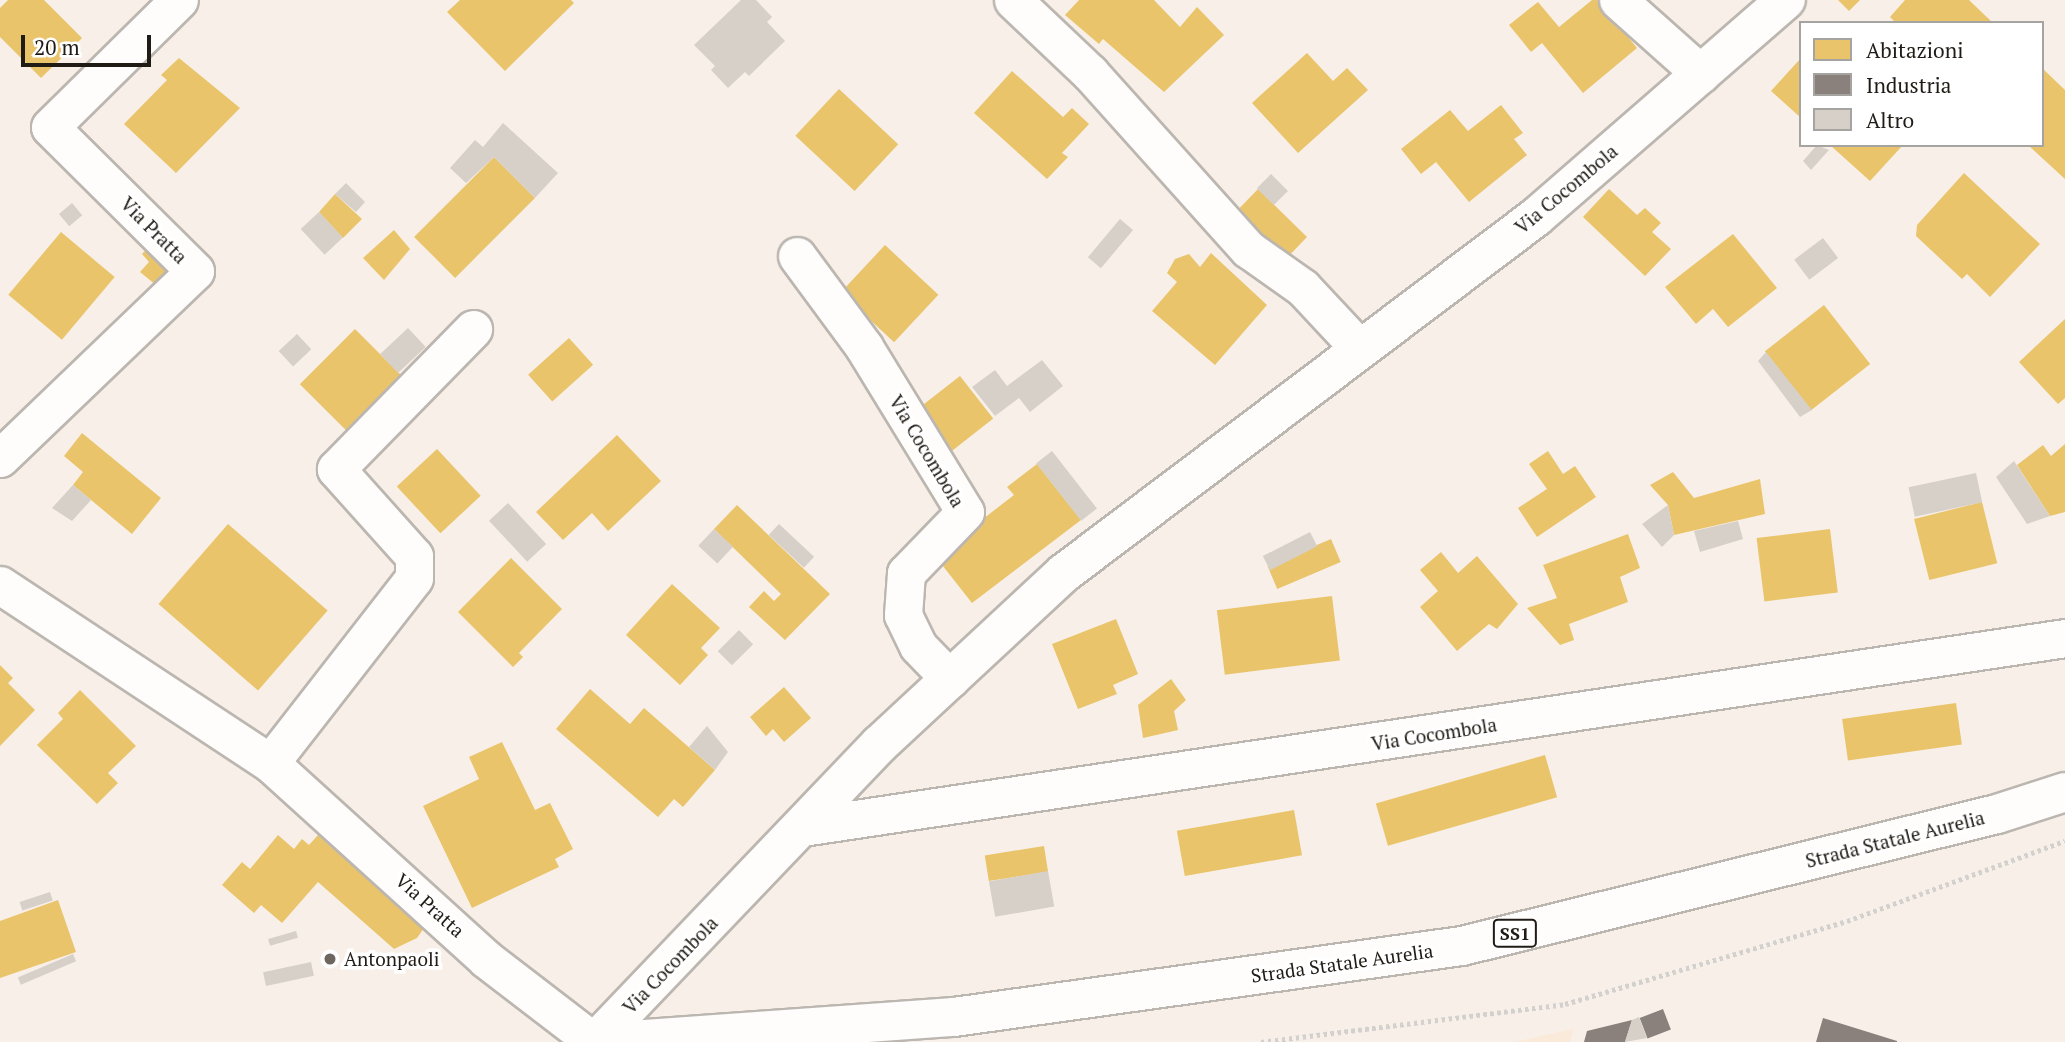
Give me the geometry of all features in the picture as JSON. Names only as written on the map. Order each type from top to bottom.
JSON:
[{"type":"street","name":"Via Pratta","points":[[0,458],[195,271],[50,127],[179,0]]},
{"type":"street","points":[[1013,0],[1090,73],[1248,249],[1303,288],[1359,348]]},
{"type":"street","points":[[1618,0],[1701,74]]},
{"type":"street","name":"Via Cocombola","points":[[594,1042],[880,744],[1064,573],[1536,217],[1786,0]]},
{"type":"street","name":"Via Cocombola","points":[[797,256],[864,347],[965,512],[906,573],[904,615],[918,646],[950,679]]},
{"type":"street","points":[[270,763],[414,578],[414,556],[336,469],[473,329]]},
{"type":"street","name":"Via Pratta","points":[[0,585],[270,763],[486,959],[594,1042]]},
{"type":"street","name":"Via Cocombola","points":[[802,827],[2065,638]]},
{"type":"street","name":"Strada Statale Aurelia","points":[[603,1042],[940,1029],[1462,946],[1997,814],[2065,792]]},
{"type":"path","points":[[1261,1042],[1566,1004],[1847,921],[2065,841]]},
{"type":"shaded area","points":[[1573,1029],[1570,1042],[1514,1042]]},
{"type":"building: Abitazioni","points":[[8,0],[44,0],[82,38],[41,78],[0,37],[0,8]]},
{"type":"building: Abitazioni","points":[[460,0],[571,0],[574,3],[505,71],[447,12]]},
{"type":"building: Abitazioni","points":[[1079,0],[1154,0],[1180,27],[1197,7],[1224,35],[1164,92],[1103,39],[1099,44],[1065,15]]},
{"type":"building: Abitazioni","points":[[1592,0],[1597,0],[1637,48],[1583,93],[1542,43],[1531,52],[1509,25],[1538,2],[1559,27]]},
{"type":"building: Abitazioni","points":[[1838,0],[1860,0],[1849,11]]},
{"type":"building: Abitazioni","points":[[1905,0],[1969,0],[1991,21],[1894,21],[1890,17]]},
{"type":"building: Abitazioni","points":[[1307,53],[1333,81],[1347,68],[1368,90],[1298,153],[1252,103]]},
{"type":"building: Abitazioni","points":[[179,58],[240,108],[176,173],[124,124],[167,80],[161,75]]},
{"type":"building: Abitazioni","points":[[1799,60],[1799,116],[1771,91]]},
{"type":"building: Abitazioni","points":[[2044,70],[2065,90],[2065,179],[2030,147],[2044,147]]},
{"type":"building: Abitazioni","points":[[1012,71],[1063,117],[1072,108],[1089,124],[1062,153],[1068,157],[1047,179],[974,113]]},
{"type":"building: Abitazioni","points":[[839,89],[898,144],[855,191],[795,136]]},
{"type":"building: Abitazioni","points":[[1501,105],[1523,133],[1514,139],[1527,155],[1469,202],[1436,162],[1421,174],[1401,149],[1450,110],[1468,131]]},
{"type":"building: Abitazioni","points":[[1832,147],[1901,147],[1870,181]]},
{"type":"building: Abitazioni","points":[[494,157],[535,198],[455,278],[414,237]]},
{"type":"building: Abitazioni","points":[[1964,173],[2040,244],[1990,297],[1967,274],[1962,279],[1916,236],[1917,225]]},
{"type":"building: Abitazioni","points":[[1258,189],[1307,237],[1284,261],[1228,220]]},
{"type":"building: Abitazioni","points":[[1609,189],[1637,215],[1645,208],[1661,223],[1652,232],[1671,249],[1645,276],[1583,217]]},
{"type":"building: Abitazioni","points":[[335,194],[362,219],[343,238],[319,212]]},
{"type":"building: Abitazioni","points":[[394,230],[410,249],[384,280],[363,258]]},
{"type":"building: Abitazioni","points":[[61,232],[115,277],[62,340],[8,295]]},
{"type":"building: Abitazioni","points":[[1733,234],[1777,288],[1728,327],[1713,309],[1696,324],[1665,287]]},
{"type":"building: Abitazioni","points":[[151,244],[174,266],[156,285],[140,272],[149,262],[142,254]]},
{"type":"building: Abitazioni","points":[[885,245],[938,295],[894,342],[841,293]]},
{"type":"building: Abitazioni","points":[[1211,253],[1267,305],[1215,365],[1152,311],[1177,282],[1167,273],[1175,259],[1189,254],[1200,267]]},
{"type":"building: Abitazioni","points":[[1824,305],[1870,364],[1811,410],[1765,351]]},
{"type":"building: Abitazioni","points":[[2065,319],[2065,398],[2058,404],[2019,362]]},
{"type":"building: Abitazioni","points":[[355,329],[401,375],[346,430],[300,384]]},
{"type":"building: Abitazioni","points":[[569,338],[593,365],[552,402],[528,375]]},
{"type":"building: Abitazioni","points":[[960,376],[993,419],[947,455],[914,412]]},
{"type":"building: Abitazioni","points":[[82,433],[161,498],[132,534],[73,485],[83,472],[64,456]]},
{"type":"building: Abitazioni","points":[[617,435],[661,481],[608,531],[592,513],[563,540],[536,512]]},
{"type":"building: Abitazioni","points":[[2065,444],[2065,512],[2050,516],[2017,465],[2043,445],[2051,456]]},
{"type":"building: Abitazioni","points":[[437,449],[481,496],[440,533],[397,487]]},
{"type":"building: Abitazioni","points":[[1548,451],[1563,474],[1575,466],[1596,497],[1537,537],[1518,508],[1547,489],[1529,464]]},
{"type":"building: Abitazioni","points":[[1037,464],[1081,520],[972,603],[935,556],[1014,495],[1007,487]]},
{"type":"building: Abitazioni","points":[[1673,472],[1694,498],[1760,479],[1765,514],[1674,535],[1668,505],[1650,485]]},
{"type":"building: Abitazioni","points":[[1982,502],[1997,563],[1929,580],[1914,519]]},
{"type":"building: Abitazioni","points":[[737,505],[830,594],[785,640],[749,607],[764,591],[774,601],[781,594],[714,529]]},
{"type":"building: Abitazioni","points":[[228,524],[328,611],[258,691],[158,604]]},
{"type":"building: Abitazioni","points":[[1830,529],[1838,593],[1764,602],[1757,538]]},
{"type":"building: Abitazioni","points":[[1628,534],[1640,568],[1620,577],[1628,602],[1569,624],[1574,640],[1560,645],[1527,608],[1557,598],[1543,565]]},
{"type":"building: Abitazioni","points":[[1331,539],[1341,562],[1277,589],[1267,566]]},
{"type":"building: Abitazioni","points":[[1441,552],[1458,573],[1477,556],[1518,604],[1497,629],[1489,624],[1457,651],[1420,607],[1438,591],[1420,570]]},
{"type":"building: Abitazioni","points":[[511,558],[562,609],[519,653],[523,657],[513,667],[458,612]]},
{"type":"building: Abitazioni","points":[[672,584],[720,628],[701,648],[708,655],[680,685],[626,635]]},
{"type":"building: Abitazioni","points":[[1332,596],[1340,661],[1225,675],[1217,610]]},
{"type":"building: Abitazioni","points":[[1116,619],[1138,674],[1113,685],[1117,694],[1078,709],[1052,644]]},
{"type":"building: Abitazioni","points":[[0,665],[13,678],[8,683],[35,710],[0,746]]},
{"type":"building: Abitazioni","points":[[1171,679],[1186,700],[1174,711],[1178,730],[1143,738],[1138,705]]},
{"type":"building: Abitazioni","points":[[784,687],[811,718],[784,742],[773,729],[766,736],[750,717]]},
{"type":"building: Abitazioni","points":[[590,689],[630,724],[644,708],[715,770],[683,807],[674,799],[658,817],[556,729]]},
{"type":"building: Abitazioni","points":[[80,690],[136,746],[108,773],[118,783],[97,804],[37,745],[63,719],[58,713]]},
{"type":"building: Abitazioni","points":[[1956,703],[1962,745],[1848,761],[1842,719]]},
{"type":"building: Abitazioni","points":[[502,742],[535,810],[550,803],[573,849],[555,859],[559,867],[472,908],[423,806],[479,779],[469,757]]},
{"type":"building: Abitazioni","points":[[1545,755],[1557,797],[1388,846],[1376,804]]},
{"type":"building: Abitazioni","points":[[1294,810],[1302,855],[1185,876],[1177,831]]},
{"type":"building: Abitazioni","points":[[278,835],[294,849],[302,839],[309,845],[318,835],[424,928],[417,938],[394,949],[318,882],[282,923],[261,905],[254,913],[222,885],[242,862],[250,869]]},
{"type":"building: Abitazioni","points":[[1044,846],[1048,872],[989,881],[985,855]]},
{"type":"building: Abitazioni","points":[[58,900],[76,952],[0,978],[0,921]]},
{"type":"building: Industria","points":[[1663,1009],[1671,1030],[1648,1038],[1640,1018]]},
{"type":"building: Industria","points":[[1823,1018],[1897,1041],[1897,1042],[1816,1042]]},
{"type":"building: Industria","points":[[1632,1020],[1625,1042],[1584,1042],[1587,1031]]},
{"type":"building: Altro","points":[[741,0],[756,0],[772,17],[767,22],[785,41],[749,76],[745,72],[728,88],[711,70],[715,66],[694,45]]},
{"type":"building: Altro","points":[[503,123],[558,173],[535,198],[494,157],[466,183],[450,168],[475,140],[483,147]]},
{"type":"building: Altro","points":[[1815,147],[1829,150],[1811,170],[1803,161]]},
{"type":"building: Altro","points":[[1271,174],[1288,191],[1274,205],[1257,188]]},
{"type":"building: Altro","points":[[346,183],[365,202],[356,212],[335,194]]},
{"type":"building: Altro","points":[[72,203],[82,215],[69,226],[59,214]]},
{"type":"building: Altro","points":[[319,212],[343,238],[325,255],[301,229]]},
{"type":"building: Altro","points":[[1120,219],[1133,230],[1101,268],[1088,257]]},
{"type":"building: Altro","points":[[1823,238],[1838,258],[1809,280],[1794,260]]},
{"type":"building: Altro","points":[[408,328],[426,347],[398,373],[380,354]]},
{"type":"building: Altro","points":[[297,334],[311,349],[293,366],[279,351]]},
{"type":"building: Altro","points":[[1766,352],[1812,410],[1800,417],[1758,361]]},
{"type":"building: Altro","points":[[1042,360],[1063,386],[1030,412],[1019,398],[995,416],[972,387],[995,370],[1007,386]]},
{"type":"building: Altro","points":[[1052,451],[1097,509],[1081,521],[1036,463]]},
{"type":"building: Altro","points":[[2014,461],[2050,516],[2027,524],[1996,477]]},
{"type":"building: Altro","points":[[1976,473],[1982,502],[1915,517],[1909,487]]},
{"type":"building: Altro","points":[[73,485],[91,500],[72,521],[52,508]]},
{"type":"building: Altro","points":[[508,503],[546,544],[527,562],[489,521]]},
{"type":"building: Altro","points":[[1668,505],[1674,535],[1662,547],[1642,524]]},
{"type":"building: Altro","points":[[1738,521],[1743,539],[1700,552],[1694,531]]},
{"type":"building: Altro","points":[[779,524],[814,557],[804,568],[769,535]]},
{"type":"building: Altro","points":[[714,529],[733,547],[717,564],[698,546]]},
{"type":"building: Altro","points":[[1310,532],[1317,546],[1270,570],[1263,556]]},
{"type":"building: Altro","points":[[739,630],[753,644],[732,665],[718,651]]},
{"type":"building: Altro","points":[[707,726],[728,752],[715,770],[689,747]]},
{"type":"building: Altro","points":[[1048,871],[1054,906],[995,917],[989,881]]},
{"type":"building: Altro","points":[[50,892],[53,901],[22,910],[20,902]]},
{"type":"building: Altro","points":[[296,931],[298,938],[270,946],[268,939]]},
{"type":"building: Altro","points":[[73,954],[76,961],[21,985],[18,977]]},
{"type":"building: Altro","points":[[311,962],[314,976],[266,986],[263,972]]},
{"type":"building: Altro","points":[[1639,1017],[1647,1038],[1625,1042],[1632,1020]]},
{"type":"place","name":"Antonpaoli","points":[[330,959]]}]
